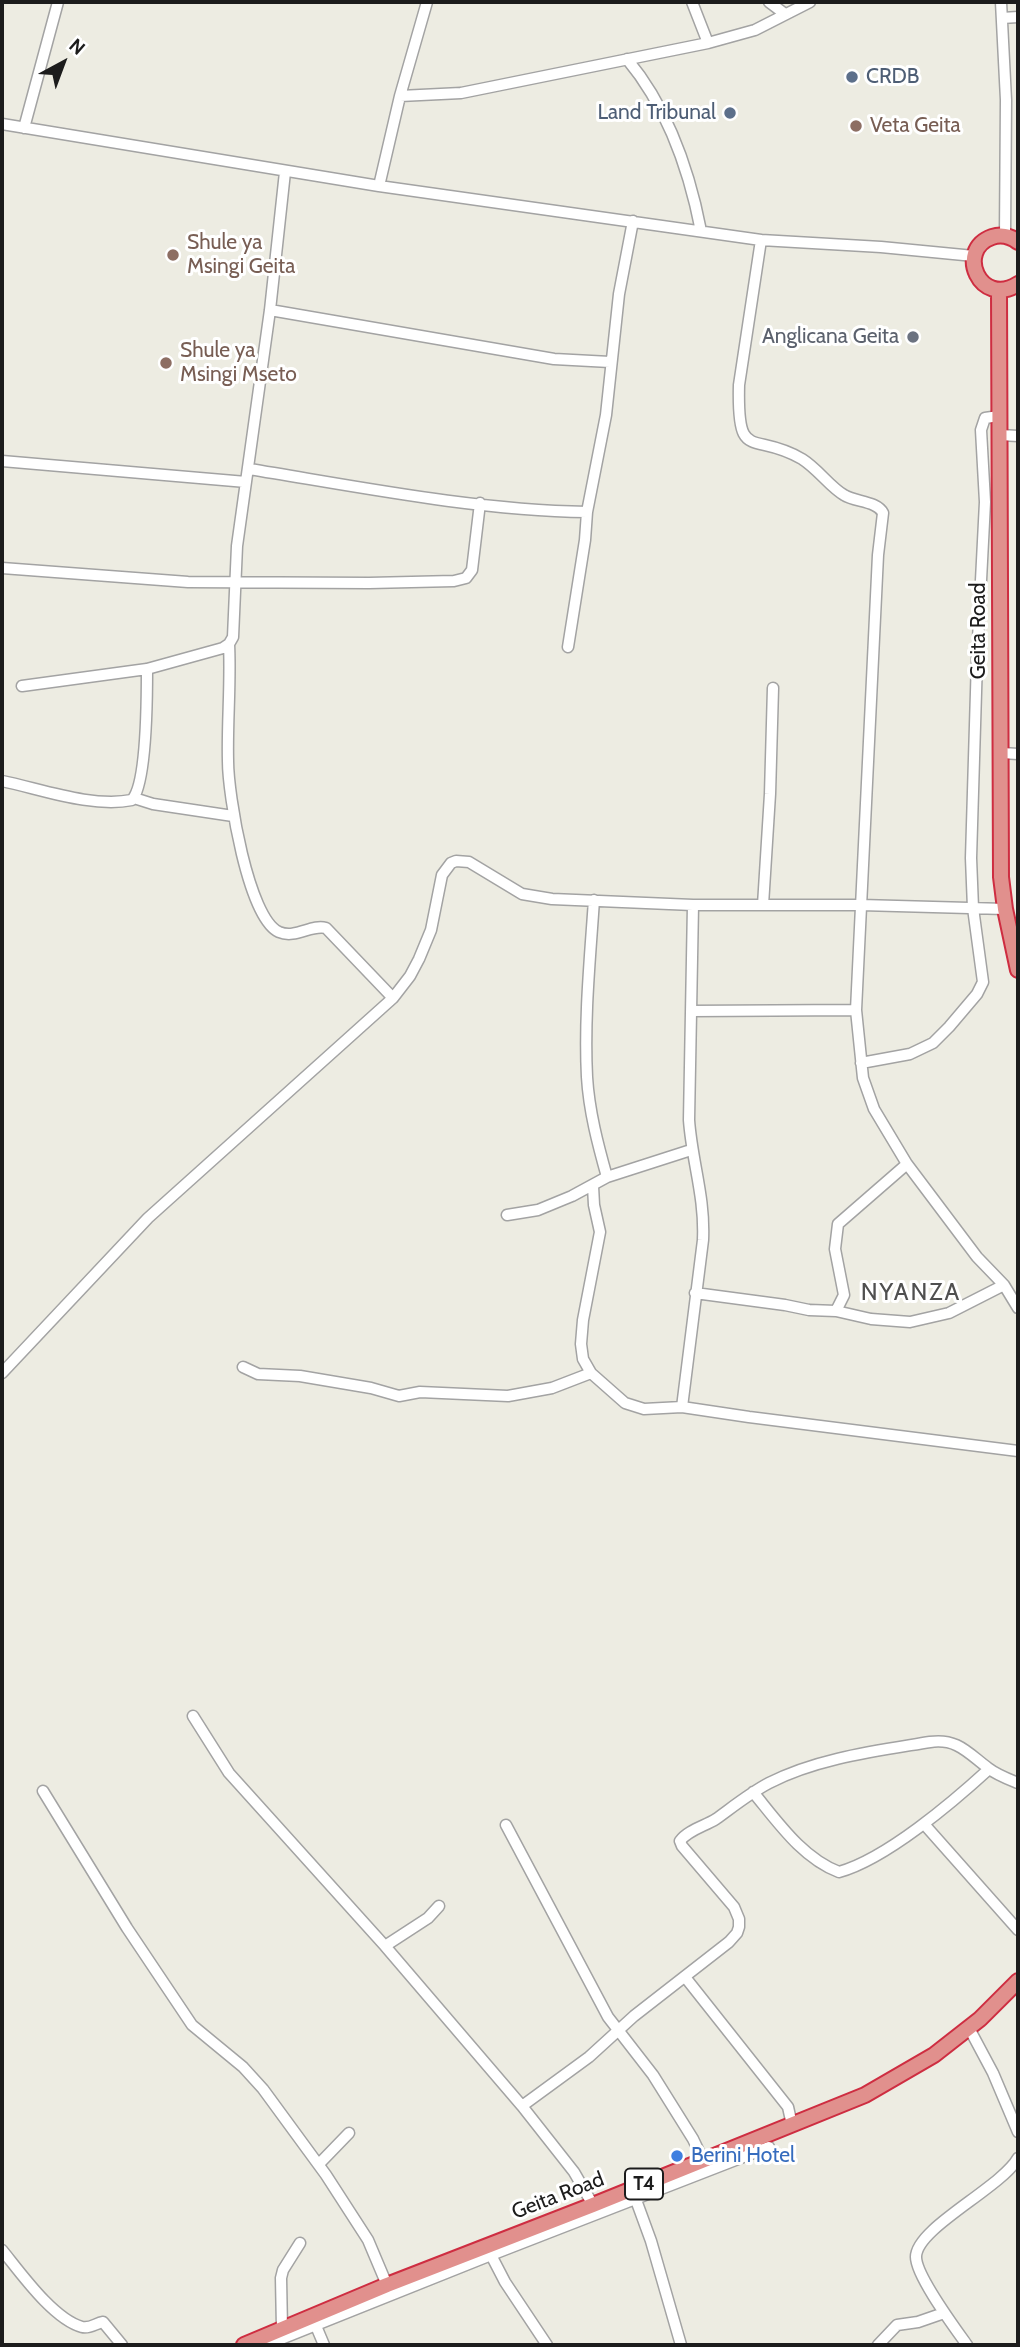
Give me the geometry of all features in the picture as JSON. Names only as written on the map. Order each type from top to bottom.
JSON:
[{"type":"highway","points":[[1018,242],[1004,235],[986,240],[978,247],[974,256],[976,274],[989,288],[999,291],[1018,284]]},
{"type":"highway","name":"Geita Road","points":[[999,291],[1002,877],[1010,906],[1018,970]]},
{"type":"highway","name":"Geita Road","points":[[244,2345],[387,2284],[593,2205],[853,2100],[934,2055],[969,2028],[1018,1981]]},
{"type":"street","points":[[24,128],[58,2]]},
{"type":"street","points":[[379,186],[400,96],[428,2]]},
{"type":"street","points":[[692,2],[708,43]]},
{"type":"street","points":[[769,2],[785,14]]},
{"type":"street","points":[[400,96],[461,93],[708,43],[755,30],[810,2]]},
{"type":"street","points":[[1001,2],[1006,100],[1004,235]]},
{"type":"street","points":[[1002,18],[1018,17]]},
{"type":"street","points":[[627,59],[669,125],[683,160],[701,231]]},
{"type":"street","points":[[2,124],[285,172],[761,240],[974,256]]},
{"type":"street","points":[[22,686],[147,669],[223,648],[233,638],[237,546],[270,310],[285,172]]},
{"type":"street","points":[[568,647],[587,512],[606,415],[619,295],[633,221]]},
{"type":"street","points":[[761,240],[739,385],[738,408],[743,433],[751,443],[782,450],[803,460],[844,495],[878,506],[883,513],[878,555],[856,1010],[863,1078],[874,1109],[907,1164],[977,1257],[1004,1285],[1018,1308]]},
{"type":"street","points":[[270,310],[554,359],[610,362]]},
{"type":"street","points":[[861,1063],[910,1054],[933,1043],[978,994],[983,982],[973,908],[971,858],[985,502],[981,430],[985,418],[999,416]]},
{"type":"street","points":[[1000,435],[1018,436]]},
{"type":"street","points":[[2,461],[246,482]]},
{"type":"street","points":[[249,469],[404,495],[553,511],[587,512]]},
{"type":"street","points":[[2,568],[188,582],[437,582],[466,578],[472,570],[480,503]]},
{"type":"street","points":[[229,643],[228,763],[233,816],[251,885],[261,910],[273,927],[289,934],[321,926],[326,928],[393,998]]},
{"type":"street","points":[[134,798],[138,789],[145,736],[147,669]]},
{"type":"street","points":[[763,905],[773,688]]},
{"type":"street","points":[[1002,753],[1018,754]]},
{"type":"street","points":[[2,781],[93,801],[111,802],[134,798],[153,804],[233,816]]},
{"type":"street","points":[[2,1373],[157,1210],[393,998],[410,976],[425,946],[431,930],[442,875],[451,863],[470,862],[522,894],[552,899],[693,905],[973,908],[1010,906]]},
{"type":"street","points":[[594,900],[587,1078],[594,1129],[607,1177]]},
{"type":"street","points":[[682,1407],[704,1240],[699,1178],[691,1150],[688,1091],[693,905]]},
{"type":"street","points":[[691,1010],[856,1010]]},
{"type":"street","points":[[507,1215],[538,1210],[607,1177],[691,1150]]},
{"type":"street","points":[[836,1311],[844,1295],[835,1249],[838,1224],[907,1164]]},
{"type":"street","points":[[593,1186],[600,1232],[583,1320],[583,1359],[591,1373],[614,1395],[632,1407],[682,1407],[749,1418],[1018,1451]]},
{"type":"street","points":[[695,1293],[821,1312],[836,1311],[871,1319],[911,1322],[948,1312],[1004,1285]]},
{"type":"street","points":[[243,1367],[258,1374],[300,1376],[371,1388],[399,1396],[420,1392],[508,1396],[543,1390],[591,1373]]},
{"type":"street","points":[[192,1716],[246,1794],[385,1946],[522,2106],[574,2172],[593,2205]]},
{"type":"street","points":[[522,2106],[589,2057],[737,1933],[739,1919],[727,1898],[680,1841],[685,1836],[779,1778],[814,1765],[938,1741],[962,1747],[989,1769],[1018,1783]]},
{"type":"street","points":[[753,1792],[792,1838],[818,1860],[839,1872],[881,1852],[924,1824],[989,1769]]},
{"type":"street","points":[[43,1791],[127,1928],[192,2025],[243,2067],[263,2089],[319,2164],[368,2239],[387,2284]]},
{"type":"street","points":[[924,1824],[1018,1930]]},
{"type":"street","points":[[506,1825],[608,2017],[653,2075],[682,2120],[703,2160]]},
{"type":"street","points":[[385,1946],[428,1918],[439,1906]]},
{"type":"street","points":[[685,1977],[788,2107],[792,2125]]},
{"type":"street","points":[[969,2028],[1018,2132]]},
{"type":"street","points":[[319,2164],[349,2133]]},
{"type":"street","points":[[266,2345],[769,2147]]},
{"type":"street","points":[[967,2345],[944,2313],[916,2258],[920,2245],[936,2227],[1006,2174],[1018,2158]]},
{"type":"street","points":[[636,2200],[651,2241],[681,2345]]},
{"type":"street","points":[[282,2329],[281,2278],[300,2243]]},
{"type":"street","points":[[2,2250],[38,2294],[62,2314],[82,2327],[103,2322],[122,2345]]},
{"type":"street","points":[[491,2255],[505,2282],[547,2345]]},
{"type":"street","points":[[878,2345],[897,2325],[918,2322],[944,2313]]},
{"type":"street","points":[[316,2326],[324,2345]]},
{"type":"place","name":"CRDB","points":[[852,77]]},
{"type":"place","name":"Land Tribunal","points":[[730,113]]},
{"type":"place","name":"Veta Geita","points":[[856,126]]},
{"type":"place","name":"Shule ya Msingi Geita","points":[[173,255]]},
{"type":"place","name":"Anglicana Geita","points":[[913,337]]},
{"type":"place","name":"Shule ya Msingi Mseto","points":[[166,363]]},
{"type":"place","name":"Berini Hotel","points":[[677,2156]]},
{"type":"district","name":"NYANZA","points":[[911,1293]]}]
